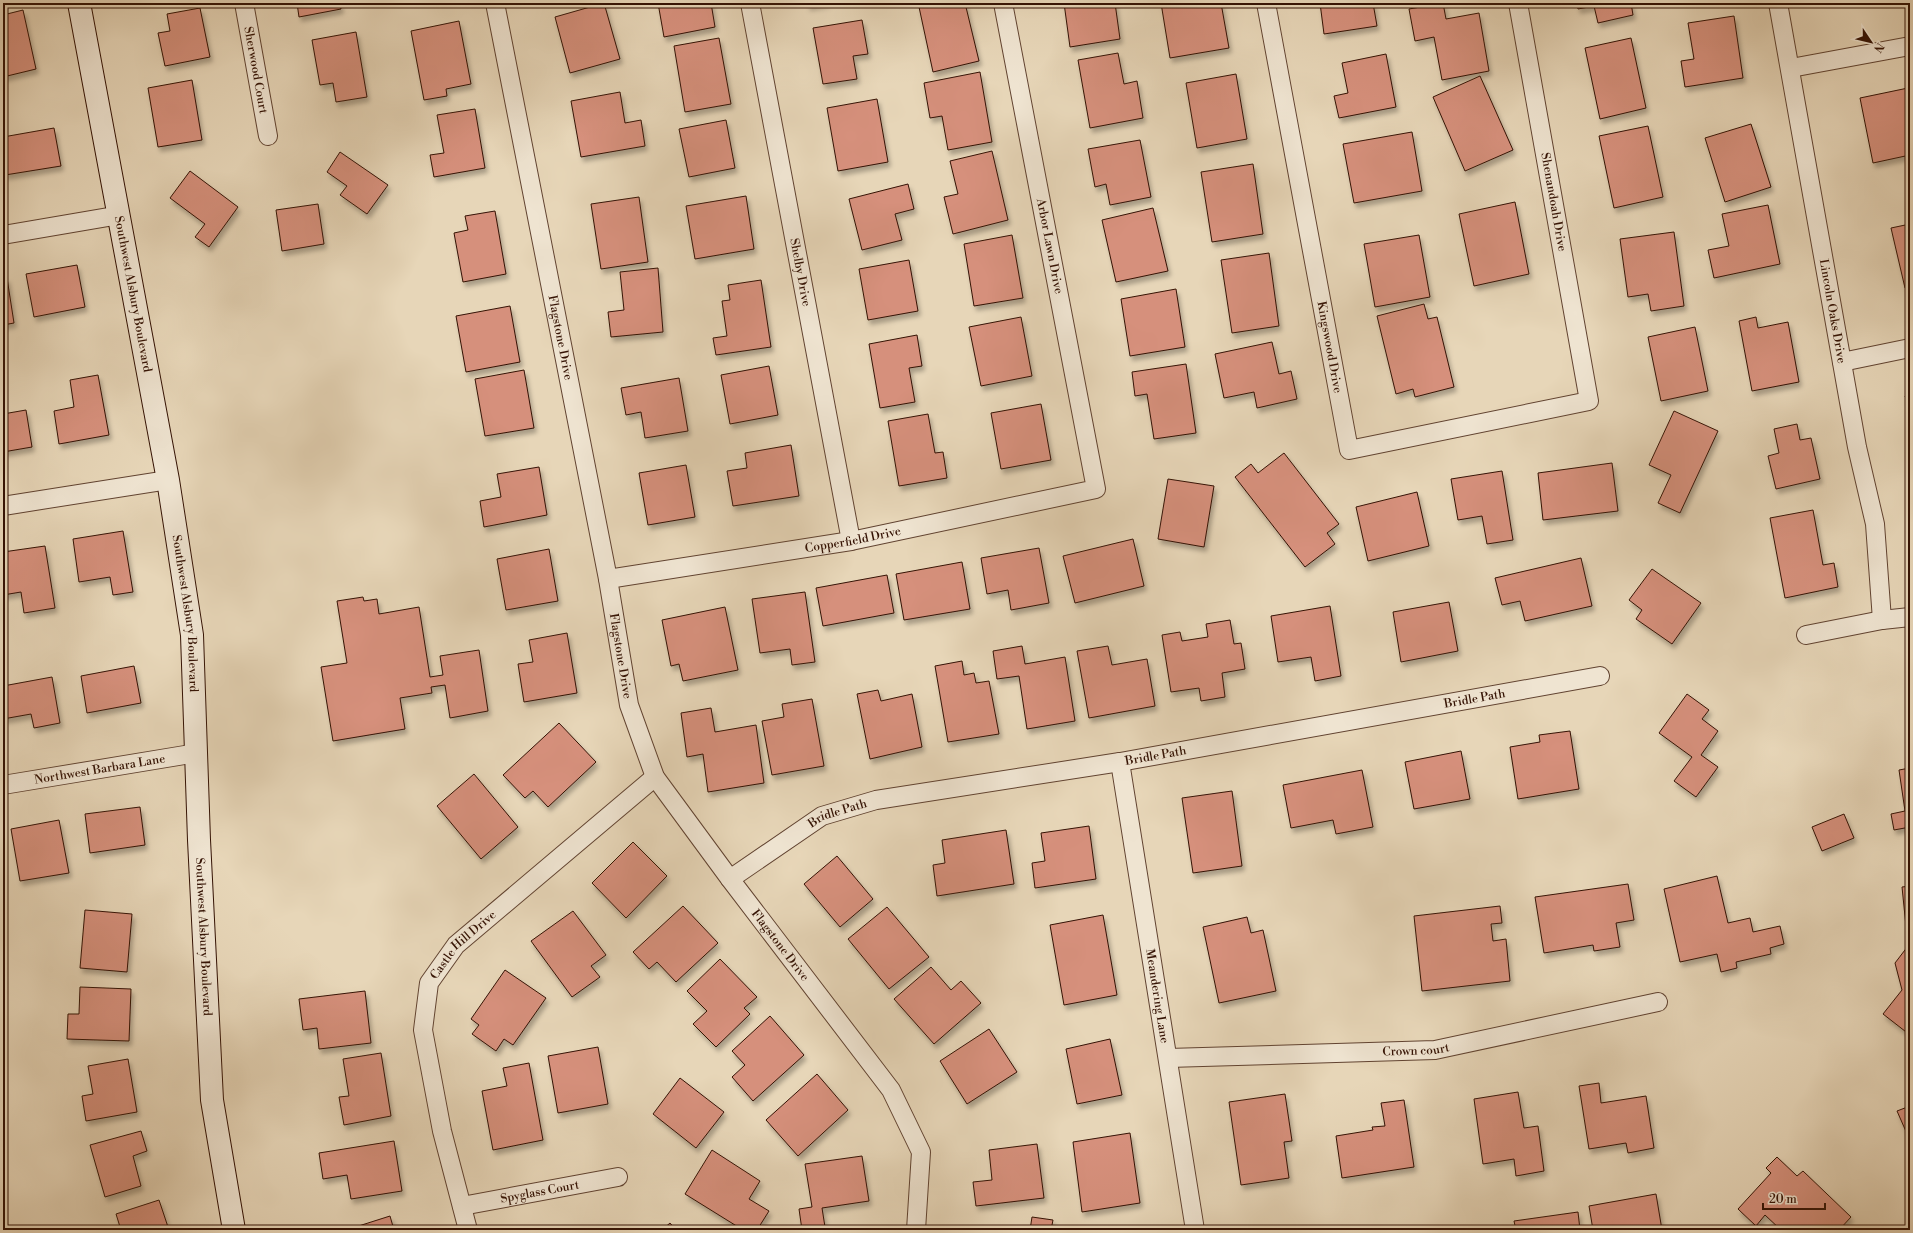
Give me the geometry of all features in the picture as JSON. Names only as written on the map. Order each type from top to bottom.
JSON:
[{"type":"main road","name":"Southwest Alsbury Boulevard","points":[[79,3],[120,215],[168,480],[192,635],[199,840],[212,1100],[234,1230]]},
{"type":"street","name":"Sherwood Court","points":[[244,3],[268,136]]},
{"type":"street","name":"Flagstone Drive","points":[[495,3],[608,579],[629,705],[655,777],[730,879],[891,1090],[921,1152],[916,1230]]},
{"type":"street","name":"Shelby Drive","points":[[750,3],[851,541]]},
{"type":"street","name":"Arbor Lawn Drive","points":[[1003,3],[1096,489]]},
{"type":"street","name":"Kingswood Drive","points":[[1266,3],[1349,450],[1590,400]]},
{"type":"street","name":"Shenandoah Drive","points":[[1518,3],[1590,400]]},
{"type":"street","name":"Lincoln Oaks Drive","points":[[1778,3],[1791,68],[1856,447],[1875,524],[1882,620]]},
{"type":"street","points":[[1791,68],[1910,46]]},
{"type":"street","points":[[3,235],[120,215]]},
{"type":"street","points":[[1842,362],[1910,348]]},
{"type":"street","points":[[3,506],[168,480]]},
{"type":"street","name":"Copperfield Drive","points":[[608,579],[851,541],[1096,489]]},
{"type":"street","points":[[1806,636],[1882,620],[1910,617]]},
{"type":"street","name":"Bridle Path","points":[[730,879],[822,816],[876,800],[1120,762],[1600,676]]},
{"type":"street","name":"Northwest Barbara Lane","points":[[3,785],[197,753]]},
{"type":"street","name":"Meandering Lane","points":[[1120,762],[1195,1230]]},
{"type":"street","name":"Castle Hill Drive","points":[[468,1230],[442,1131],[423,1030],[430,983],[456,945],[655,777]]},
{"type":"street","name":"Crown court","points":[[1168,1058],[1435,1050],[1658,1002]]},
{"type":"street","name":"Spyglass Court","points":[[462,1206],[618,1178]]},
{"type":"building","points":[[297,3],[340,3],[341,9],[299,17]]},
{"type":"building","points":[[604,3],[620,59],[570,73],[555,17]]},
{"type":"building","points":[[658,3],[711,3],[715,27],[664,37]]},
{"type":"building","points":[[807,3],[827,3],[808,6]]},
{"type":"building","points":[[936,3],[965,3],[979,61],[933,72],[919,7]]},
{"type":"building","points":[[1064,3],[1115,3],[1120,39],[1070,47]]},
{"type":"building","points":[[1161,3],[1221,3],[1229,48],[1170,58]]},
{"type":"building","points":[[1320,3],[1373,3],[1377,26],[1324,34]]},
{"type":"building","points":[[1443,3],[1446,19],[1479,13],[1489,71],[1442,80],[1434,37],[1415,41],[1409,9]]},
{"type":"building","points":[[1577,3],[1631,3],[1633,15],[1598,23],[1594,6],[1578,9]]},
{"type":"building","points":[[200,8],[210,57],[165,66],[158,33],[170,31],[167,14]]},
{"type":"building","points":[[23,10],[36,69],[3,77],[3,15]]},
{"type":"building","points":[[1734,16],[1743,78],[1685,87],[1681,61],[1694,59],[1688,23]]},
{"type":"building","points":[[862,20],[868,54],[853,56],[857,79],[823,84],[813,28]]},
{"type":"building","points":[[459,21],[471,84],[446,89],[447,96],[424,100],[411,31]]},
{"type":"building","points":[[356,32],[367,97],[336,102],[333,83],[320,85],[312,40]]},
{"type":"building","points":[[719,38],[731,104],[685,112],[674,46]]},
{"type":"building","points":[[1631,38],[1646,108],[1600,119],[1585,48]]},
{"type":"building","points":[[1118,53],[1124,84],[1137,81],[1143,118],[1090,128],[1078,60]]},
{"type":"building","points":[[1386,54],[1396,107],[1339,118],[1334,96],[1348,93],[1342,63]]},
{"type":"building","points":[[980,72],[992,142],[948,150],[942,116],[930,118],[924,83]]},
{"type":"building","points":[[1236,74],[1247,139],[1197,148],[1186,83]]},
{"type":"building","points":[[1480,76],[1513,150],[1465,171],[1433,97]]},
{"type":"building","points":[[192,80],[202,140],[158,147],[148,88]]},
{"type":"building","points":[[1908,88],[1910,97],[1910,155],[1873,163],[1860,98]]},
{"type":"building","points":[[620,92],[625,123],[641,120],[645,146],[581,157],[571,101]]},
{"type":"building","points":[[877,99],[888,162],[838,171],[827,108]]},
{"type":"building","points":[[475,109],[485,168],[434,177],[430,155],[444,153],[437,115]]},
{"type":"building","points":[[726,120],[735,168],[689,177],[679,129]]},
{"type":"building","points":[[1751,124],[1771,187],[1725,202],[1705,138]]},
{"type":"building","points":[[1648,126],[1663,197],[1614,208],[1599,136]]},
{"type":"building","points":[[54,128],[61,166],[5,175],[3,137]]},
{"type":"building","points":[[1412,132],[1422,191],[1354,203],[1343,144]]},
{"type":"building","points":[[1140,140],[1151,197],[1110,205],[1106,184],[1095,187],[1088,149]]},
{"type":"building","points":[[992,151],[1008,220],[953,234],[944,197],[958,194],[950,161]]},
{"type":"building","points":[[340,152],[388,185],[367,214],[340,195],[347,186],[327,172]]},
{"type":"building","points":[[1253,164],[1263,234],[1212,242],[1201,172]]},
{"type":"building","points":[[190,171],[238,207],[209,247],[195,237],[205,224],[170,198]]},
{"type":"building","points":[[908,184],[914,209],[895,214],[902,240],[862,250],[849,199]]},
{"type":"building","points":[[746,196],[754,249],[695,259],[686,206]]},
{"type":"building","points":[[639,197],[648,262],[601,269],[591,204]]},
{"type":"building","points":[[1515,202],[1529,274],[1474,286],[1459,214]]},
{"type":"building","points":[[318,204],[324,244],[282,251],[276,210]]},
{"type":"building","points":[[1768,205],[1780,264],[1714,278],[1708,250],[1729,246],[1722,214]]},
{"type":"building","points":[[1153,208],[1168,271],[1116,282],[1102,220]]},
{"type":"building","points":[[495,211],[506,274],[463,282],[454,233],[468,230],[465,216]]},
{"type":"building","points":[[1910,224],[1910,286],[1905,288],[1891,228]]},
{"type":"building","points":[[1674,232],[1684,306],[1651,311],[1648,294],[1628,297],[1620,239]]},
{"type":"building","points":[[1012,235],[1023,298],[974,306],[964,244]]},
{"type":"building","points":[[1419,235],[1430,297],[1375,307],[1364,244]]},
{"type":"building","points":[[1269,253],[1279,326],[1232,333],[1221,260]]},
{"type":"building","points":[[909,260],[918,311],[868,320],[859,269]]},
{"type":"building","points":[[77,265],[85,307],[34,317],[26,274]]},
{"type":"building","points":[[658,268],[663,332],[611,337],[608,312],[624,310],[620,272]]},
{"type":"building","points":[[7,278],[14,323],[3,325],[3,279]]},
{"type":"building","points":[[761,280],[771,347],[716,355],[713,338],[727,336],[722,301],[730,300],[728,285]]},
{"type":"building","points":[[1176,289],[1185,347],[1130,356],[1121,299]]},
{"type":"building","points":[[1424,304],[1428,319],[1437,317],[1454,387],[1415,397],[1413,389],[1396,394],[1377,316]]},
{"type":"building","points":[[510,306],[520,362],[466,372],[456,316]]},
{"type":"building","points":[[1021,317],[1032,376],[981,386],[969,327]]},
{"type":"building","points":[[1756,317],[1758,328],[1788,322],[1799,382],[1752,391],[1739,321]]},
{"type":"building","points":[[1695,327],[1708,391],[1661,401],[1648,337]]},
{"type":"building","points":[[917,335],[922,366],[909,368],[915,402],[880,408],[869,344]]},
{"type":"building","points":[[1272,342],[1279,374],[1291,371],[1297,399],[1257,408],[1254,392],[1224,398],[1215,354]]},
{"type":"building","points":[[1186,364],[1196,433],[1154,439],[1147,394],[1135,396],[1132,372]]},
{"type":"building","points":[[769,366],[778,415],[730,424],[721,375]]},
{"type":"building","points":[[524,370],[534,428],[485,436],[475,379]]},
{"type":"building","points":[[98,375],[109,435],[59,444],[54,411],[74,407],[70,380]]},
{"type":"building","points":[[679,378],[688,431],[645,438],[641,412],[626,415],[621,388]]},
{"type":"building","points":[[1910,394],[1910,408],[1905,396]]},
{"type":"building","points":[[1041,404],[1051,460],[1001,469],[991,413]]},
{"type":"building","points":[[26,410],[32,447],[3,452],[3,414]]},
{"type":"building","points":[[1674,411],[1718,431],[1680,513],[1658,503],[1671,475],[1649,465]]},
{"type":"building","points":[[928,414],[935,453],[943,452],[947,478],[899,486],[888,421]]},
{"type":"building","points":[[1797,424],[1800,440],[1811,438],[1820,479],[1776,489],[1768,456],[1779,453],[1774,429]]},
{"type":"building","points":[[791,445],[799,496],[733,506],[727,471],[747,468],[745,453]]},
{"type":"building","points":[[1284,453],[1339,524],[1327,533],[1335,544],[1305,567],[1235,477],[1251,464],[1258,473]]},
{"type":"building","points":[[1612,463],[1618,511],[1543,520],[1538,473]]},
{"type":"building","points":[[686,465],[695,517],[648,525],[639,473]]},
{"type":"building","points":[[539,467],[547,515],[484,527],[480,501],[501,497],[497,474]]},
{"type":"building","points":[[1502,471],[1513,540],[1487,544],[1482,516],[1458,520],[1451,479]]},
{"type":"building","points":[[1168,479],[1214,486],[1204,547],[1158,539]]},
{"type":"building","points":[[1417,492],[1429,546],[1368,561],[1356,507]]},
{"type":"building","points":[[1813,510],[1823,565],[1834,563],[1838,587],[1785,598],[1770,518]]},
{"type":"building","points":[[123,531],[133,592],[113,595],[110,577],[79,582],[73,539]]},
{"type":"building","points":[[1133,539],[1144,586],[1075,603],[1063,556]]},
{"type":"building","points":[[45,546],[55,608],[24,613],[21,592],[3,595],[3,552]]},
{"type":"building","points":[[1039,548],[1049,603],[1011,610],[1008,590],[987,594],[981,558]]},
{"type":"building","points":[[549,549],[558,601],[506,610],[497,559]]},
{"type":"building","points":[[1581,558],[1592,606],[1525,621],[1520,601],[1502,605],[1495,578]]},
{"type":"building","points":[[962,562],[970,609],[904,620],[896,574]]},
{"type":"building","points":[[1652,569],[1701,603],[1672,644],[1636,619],[1642,610],[1629,600]]},
{"type":"building","points":[[887,575],[894,613],[823,626],[816,588]]},
{"type":"building","points":[[805,592],[815,662],[792,665],[790,649],[760,653],[752,599]]},
{"type":"building","points":[[363,597],[364,601],[377,599],[379,614],[419,607],[430,677],[443,675],[440,656],[479,650],[488,711],[450,718],[445,685],[431,687],[432,693],[400,698],[405,729],[333,741],[321,667],[347,663],[337,601]]},
{"type":"building","points":[[1449,602],[1458,651],[1401,662],[1393,612]]},
{"type":"building","points":[[1330,606],[1341,676],[1315,681],[1311,657],[1278,662],[1271,616]]},
{"type":"building","points":[[725,607],[738,670],[683,681],[679,664],[671,666],[662,620]]},
{"type":"building","points":[[1230,620],[1234,644],[1241,643],[1245,669],[1222,673],[1225,697],[1201,701],[1199,688],[1171,692],[1162,635],[1180,632],[1182,641],[1208,637],[1206,624]]},
{"type":"building","points":[[567,633],[577,693],[524,702],[518,664],[533,662],[529,640]]},
{"type":"building","points":[[1022,646],[1025,664],[1065,657],[1075,721],[1027,729],[1019,676],[997,679],[993,651]]},
{"type":"building","points":[[1108,646],[1112,665],[1147,659],[1155,706],[1089,718],[1077,651]]},
{"type":"building","points":[[962,661],[964,675],[974,673],[976,683],[989,681],[999,734],[948,742],[935,666]]},
{"type":"building","points":[[134,666],[141,703],[87,713],[81,676]]},
{"type":"building","points":[[52,677],[60,723],[34,728],[31,714],[3,719],[3,686]]},
{"type":"building","points":[[878,690],[881,701],[912,694],[922,747],[870,759],[857,694]]},
{"type":"building","points":[[1687,694],[1709,710],[1702,719],[1718,731],[1701,755],[1718,767],[1696,797],[1674,781],[1692,757],[1659,733]]},
{"type":"building","points":[[812,699],[824,766],[772,775],[762,721],[784,717],[782,704]]},
{"type":"building","points":[[711,708],[715,732],[756,725],[764,783],[708,792],[703,754],[687,757],[681,713]]},
{"type":"building","points":[[559,723],[596,762],[548,807],[533,791],[525,798],[503,775]]},
{"type":"building","points":[[1570,731],[1579,789],[1518,799],[1510,747],[1540,742],[1539,735]]},
{"type":"building","points":[[1461,751],[1470,799],[1414,809],[1405,762]]},
{"type":"building","points":[[1910,768],[1910,827],[1894,830],[1891,814],[1905,811],[1899,770]]},
{"type":"building","points":[[1362,770],[1373,827],[1336,834],[1333,820],[1291,828],[1283,785]]},
{"type":"building","points":[[474,774],[518,827],[481,859],[437,806]]},
{"type":"building","points":[[1232,791],[1242,866],[1193,873],[1182,798]]},
{"type":"building","points":[[140,807],[145,845],[90,853],[85,814]]},
{"type":"building","points":[[1844,814],[1854,838],[1822,851],[1812,827]]},
{"type":"building","points":[[59,820],[69,873],[20,881],[11,829]]},
{"type":"building","points":[[1089,826],[1096,879],[1035,888],[1032,863],[1045,861],[1041,833]]},
{"type":"building","points":[[1006,830],[1014,884],[937,896],[933,865],[945,863],[942,840]]},
{"type":"building","points":[[633,842],[667,876],[626,918],[592,883]]},
{"type":"building","points":[[837,856],[873,899],[840,927],[804,884]]},
{"type":"building","points":[[1717,876],[1728,923],[1750,918],[1753,932],[1780,926],[1784,944],[1770,948],[1771,954],[1736,962],[1737,968],[1721,972],[1717,954],[1680,962],[1664,889]]},
{"type":"building","points":[[1628,884],[1634,920],[1616,923],[1620,947],[1594,951],[1593,945],[1544,953],[1535,897]]},
{"type":"building","points":[[1910,886],[1910,1035],[1883,1014],[1902,990],[1895,963],[1908,946],[1902,887]]},
{"type":"building","points":[[683,906],[718,943],[676,982],[657,962],[649,969],[633,952]]},
{"type":"building","points":[[1500,906],[1502,923],[1491,924],[1493,941],[1506,939],[1510,981],[1422,991],[1414,916]]},
{"type":"building","points":[[887,907],[929,957],[889,989],[848,939]]},
{"type":"building","points":[[85,910],[132,914],[127,972],[80,968]]},
{"type":"building","points":[[573,911],[606,955],[591,966],[600,977],[572,997],[531,941]]},
{"type":"building","points":[[1103,915],[1117,995],[1064,1005],[1050,925]]},
{"type":"building","points":[[1247,917],[1251,933],[1263,930],[1276,991],[1219,1003],[1203,927]]},
{"type":"building","points":[[720,959],[757,997],[744,1008],[750,1014],[716,1047],[693,1024],[707,1011],[687,991]]},
{"type":"building","points":[[931,967],[951,990],[961,981],[981,1003],[934,1044],[894,999]]},
{"type":"building","points":[[505,970],[546,998],[513,1045],[504,1039],[496,1051],[472,1034],[479,1025],[471,1019]]},
{"type":"building","points":[[80,987],[131,989],[129,1041],[67,1039],[68,1014],[79,1014]]},
{"type":"building","points":[[365,991],[371,1043],[319,1049],[317,1028],[303,1030],[299,999]]},
{"type":"building","points":[[770,1016],[804,1055],[753,1101],[732,1077],[745,1065],[732,1051]]},
{"type":"building","points":[[989,1029],[1017,1072],[967,1104],[940,1061]]},
{"type":"building","points":[[1110,1039],[1122,1095],[1077,1104],[1066,1049]]},
{"type":"building","points":[[598,1047],[608,1104],[558,1113],[548,1056]]},
{"type":"building","points":[[381,1053],[391,1116],[344,1125],[339,1097],[349,1096],[343,1059]]},
{"type":"building","points":[[128,1059],[137,1112],[86,1121],[82,1096],[93,1094],[88,1066]]},
{"type":"building","points":[[529,1063],[543,1140],[493,1150],[482,1091],[507,1086],[503,1068]]},
{"type":"building","points":[[817,1074],[848,1110],[798,1156],[766,1120]]},
{"type":"building","points":[[680,1078],[724,1112],[696,1148],[653,1114]]},
{"type":"building","points":[[1599,1083],[1601,1103],[1646,1096],[1654,1148],[1628,1153],[1626,1143],[1589,1149],[1579,1086]]},
{"type":"building","points":[[1518,1092],[1524,1128],[1538,1126],[1544,1171],[1516,1176],[1514,1159],[1483,1164],[1474,1099]]},
{"type":"building","points":[[1285,1094],[1292,1141],[1284,1142],[1289,1178],[1241,1185],[1229,1102]]},
{"type":"building","points":[[1404,1100],[1414,1167],[1342,1178],[1336,1136],[1373,1130],[1372,1127],[1385,1126],[1381,1103]]},
{"type":"building","points":[[1910,1106],[1910,1135],[1908,1136],[1897,1111]]},
{"type":"building","points":[[141,1131],[147,1151],[133,1156],[141,1186],[105,1197],[90,1145]]},
{"type":"building","points":[[1130,1133],[1140,1203],[1082,1212],[1073,1142]]},
{"type":"building","points":[[394,1141],[402,1191],[351,1199],[347,1175],[323,1179],[319,1153]]},
{"type":"building","points":[[1037,1144],[1044,1198],[976,1206],[973,1182],[992,1180],[989,1150]]},
{"type":"building","points":[[712,1150],[760,1181],[749,1199],[769,1211],[757,1230],[743,1230],[685,1194]]},
{"type":"building","points":[[862,1156],[869,1201],[822,1208],[825,1227],[802,1230],[799,1209],[812,1207],[805,1164]]},
{"type":"building","points":[[1777,1157],[1797,1176],[1803,1171],[1851,1217],[1839,1230],[1781,1230],[1765,1215],[1756,1226],[1738,1209],[1771,1173],[1766,1168]]},
{"type":"building","points":[[1656,1194],[1662,1230],[1593,1230],[1589,1206]]},
{"type":"building","points":[[159,1200],[169,1230],[121,1230],[116,1214]]},
{"type":"building","points":[[1578,1212],[1580,1230],[1516,1230],[1514,1221]]},
{"type":"building","points":[[390,1216],[394,1230],[346,1230]]},
{"type":"building","points":[[1032,1217],[1053,1220],[1051,1230],[1030,1230]]},
{"type":"building","points":[[670,1223],[676,1230],[662,1230]]}]
